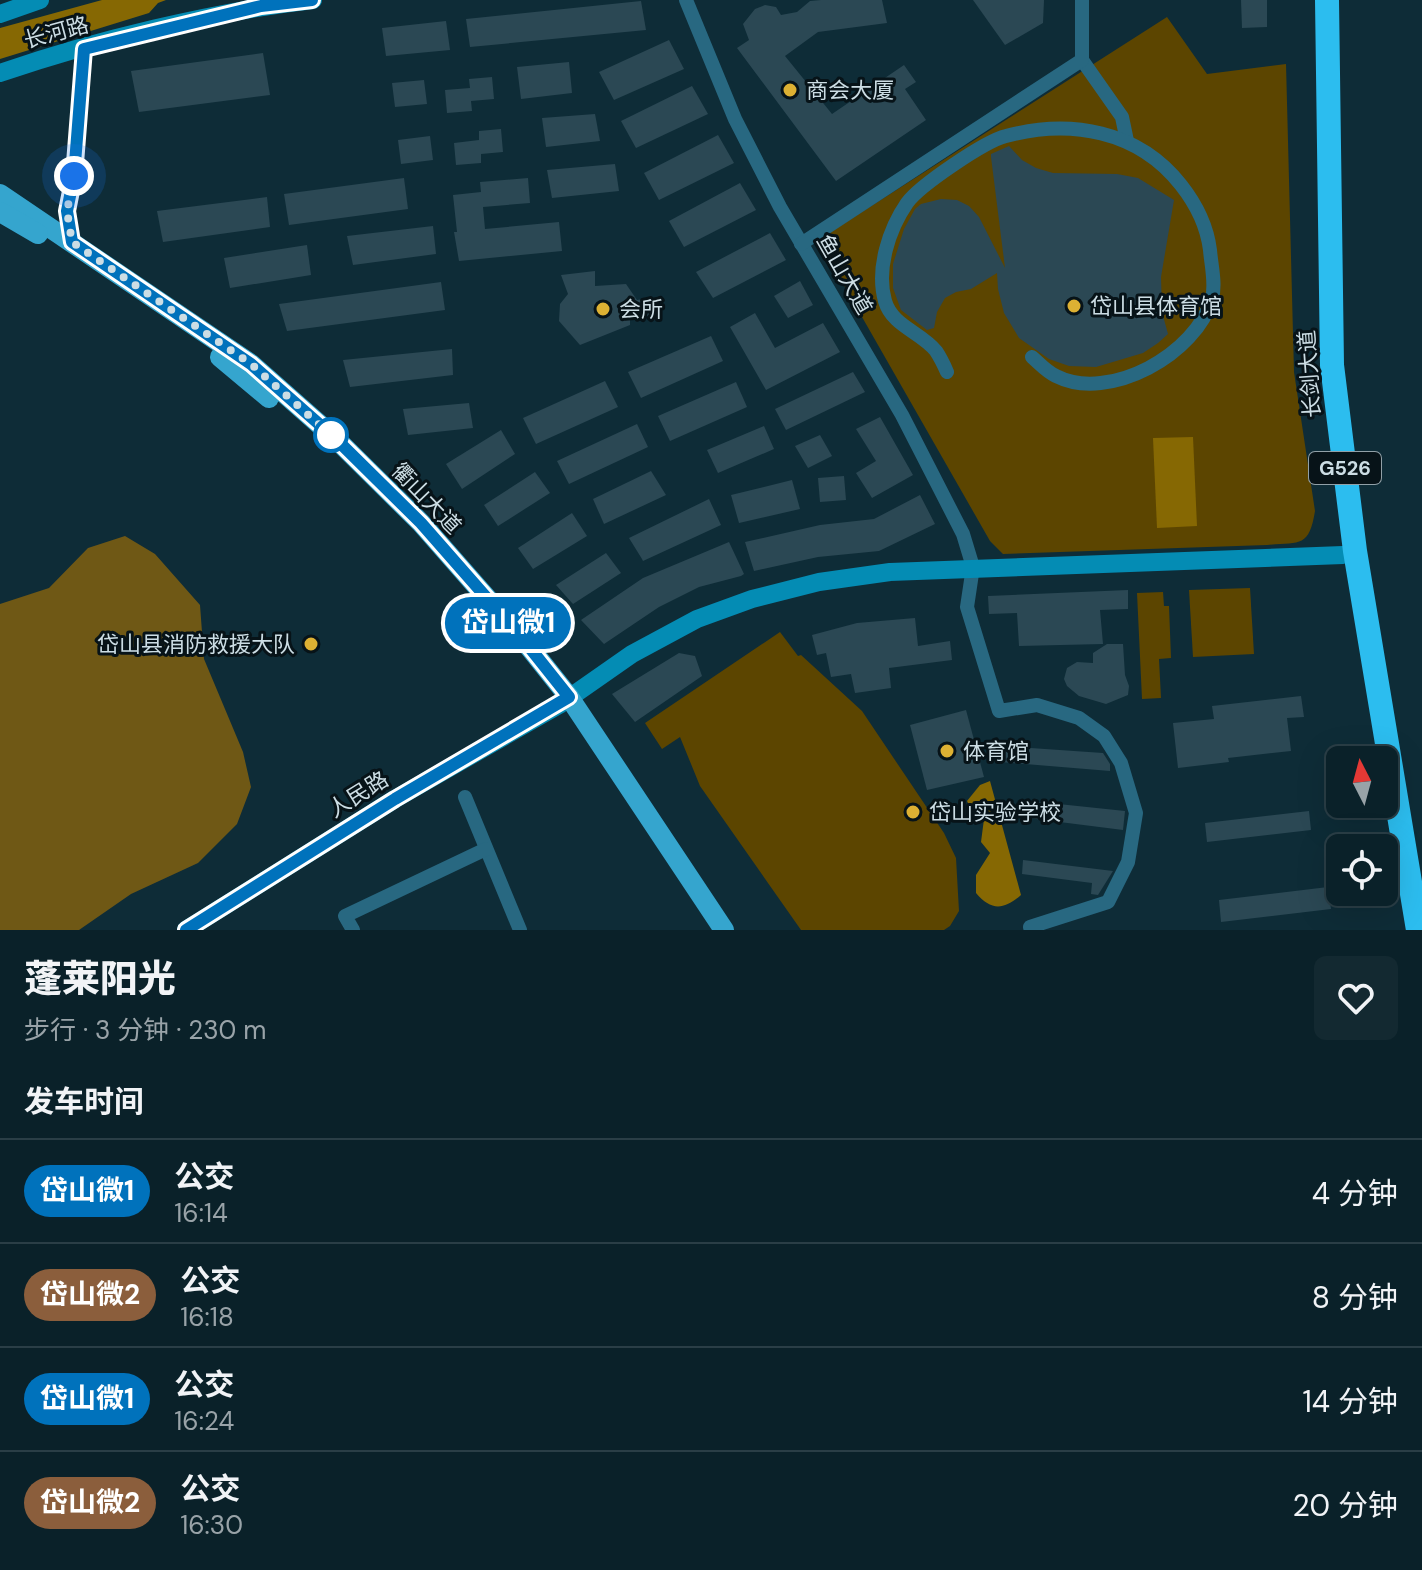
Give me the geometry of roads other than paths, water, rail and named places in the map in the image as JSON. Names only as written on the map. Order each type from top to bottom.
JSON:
[{"type":"highway","name":"长剑大道","points":[[1316,0],[1320,368],[1343,555],[1376,746]]},
{"type":"highway","name":"长剑大道","points":[[1327,0],[1332,365],[1355,551],[1418,930]]},
{"type":"highway","points":[[1387,818],[1406,930]]},
{"type":"main road","name":"衢山大道","points":[[0,194],[251,364],[336,439],[421,523],[522,638],[710,930]]},
{"type":"main road","name":"衢山大道","points":[[0,212],[49,241],[217,354],[328,448],[412,531],[564,701],[724,930]]},
{"type":"street","name":"长河路","points":[[0,14],[40,0]]},
{"type":"street","name":"长河路","points":[[0,73],[39,60],[261,6],[313,0]]},
{"type":"street","name":"鱼山大道","points":[[686,0],[735,119],[801,244],[902,415],[963,534],[973,567]]},
{"type":"street","points":[[1082,0],[1082,60],[1122,117],[1127,141]]},
{"type":"street","points":[[72,242],[67,211],[74,176],[84,49]]},
{"type":"street","points":[[801,244],[1082,60]]},
{"type":"street","points":[[947,372],[936,351],[918,334],[899,324],[885,302],[882,265],[891,233],[908,201],[973,150],[1001,137],[1039,128],[1086,130],[1127,141],[1166,165],[1194,202],[1208,239],[1213,297],[1204,316],[1182,346],[1152,369],[1117,380],[1088,383],[1056,376],[1032,357]]},
{"type":"street","points":[[39,220],[67,211]]},
{"type":"street","name":"人民路","points":[[186,930],[395,799],[564,701],[632,654],[697,619],[752,599],[833,580],[890,572],[1343,555]]},
{"type":"street","points":[[973,567],[967,607],[999,711],[1037,705],[1079,718],[1104,736],[1121,763],[1136,813],[1128,862],[1108,902],[1030,927]]},
{"type":"street","points":[[465,797],[520,930]]},
{"type":"street","points":[[353,930],[345,916],[486,849]]},
{"type":"place","name":"商会大厦","points":[[790,90]]},
{"type":"place","name":"岱山县体育馆","points":[[1074,306]]},
{"type":"place","name":"会所","points":[[603,309]]},
{"type":"place","name":"岱山县消防救援大队","points":[[311,644]]},
{"type":"place","name":"体育馆","points":[[947,751]]},
{"type":"place","name":"岱山实验学校","points":[[913,812]]}]
